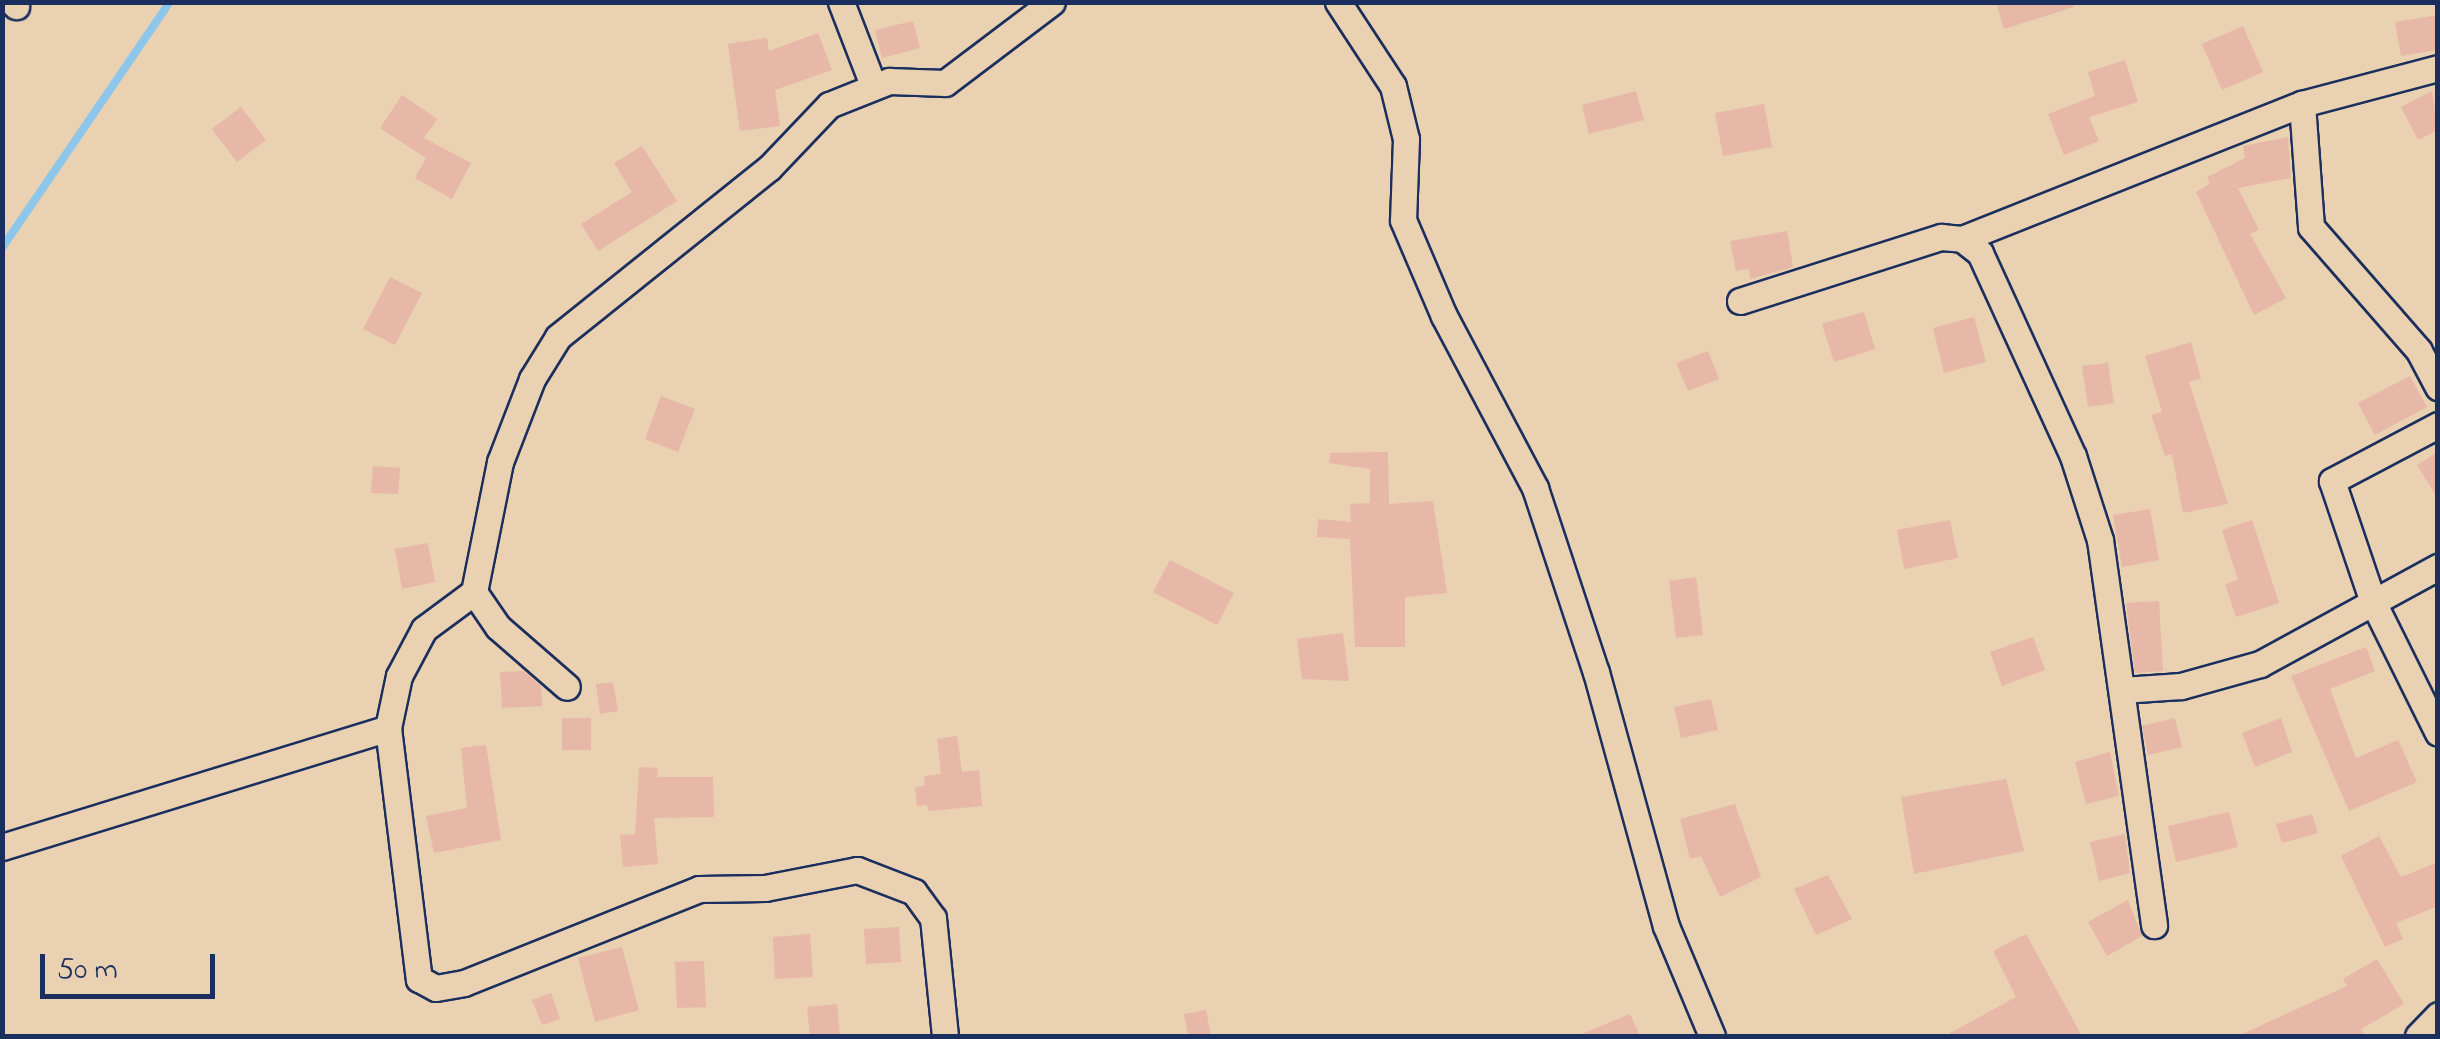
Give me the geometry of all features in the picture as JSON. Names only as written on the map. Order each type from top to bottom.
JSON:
[{"type":"street","points":[[842,2],[873,86]]},
{"type":"street","points":[[945,1036],[933,918],[914,892],[858,870],[765,888],[699,889],[464,983],[436,988],[419,979],[388,728],[399,676],[424,629],[474,592],[500,462],[532,379],[558,337],[769,168],[829,105],[873,86],[945,83],[1052,2]]},
{"type":"street","points":[[1338,2],[1393,86],[1406,139],[1403,220],[1444,316],[1535,488],[1666,926],[1712,1036]]},
{"type":"street","points":[[1740,301],[1941,238],[1962,239],[2302,104],[2438,68]]},
{"type":"street","points":[[2302,104],[2311,228],[2418,350],[2438,388]]},
{"type":"street","points":[[1962,239],[1980,253],[2073,456],[2100,540],[2154,925]]},
{"type":"street","points":[[2438,426],[2332,480],[2374,602],[2438,733]]},
{"type":"street","points":[[2122,690],[2181,686],[2260,664],[2438,568]]},
{"type":"street","points":[[474,592],[498,627],[567,687]]},
{"type":"street","points":[[2,847],[388,728]]},
{"type":"street","points":[[2418,1036],[2438,1015]]},
{"type":"building","points":[[1996,2],[2074,2],[2074,7],[2004,29]]},
{"type":"building","points":[[2438,15],[2438,50],[2401,56],[2395,22]]},
{"type":"building","points":[[913,21],[920,48],[882,58],[875,30]]},
{"type":"building","points":[[2243,26],[2263,72],[2222,90],[2202,44]]},
{"type":"building","points":[[818,33],[832,70],[775,90],[780,126],[740,131],[728,44],[767,38],[769,51]]},
{"type":"building","points":[[2125,60],[2138,102],[2089,117],[2099,141],[2064,155],[2048,114],[2095,96],[2088,72]]},
{"type":"building","points":[[1636,91],[1644,120],[1589,134],[1582,105]]},
{"type":"building","points":[[2432,91],[2438,130],[2418,140],[2401,107]]},
{"type":"building","points":[[402,95],[437,119],[424,138],[471,163],[452,199],[415,178],[426,158],[380,128]]},
{"type":"building","points":[[1764,104],[1772,147],[1723,156],[1715,113]]},
{"type":"building","points":[[241,107],[266,140],[237,162],[212,129]]},
{"type":"building","points":[[2288,137],[2291,178],[2238,188],[2259,230],[2250,234],[2286,298],[2254,315],[2196,192],[2210,184],[2207,177],[2245,158],[2243,146]]},
{"type":"building","points":[[642,146],[677,201],[598,251],[581,224],[632,192],[614,163]]},
{"type":"building","points":[[1787,231],[1793,267],[1750,279],[1749,269],[1736,271],[1730,241]]},
{"type":"building","points":[[390,277],[422,293],[395,345],[363,329]]},
{"type":"building","points":[[1864,312],[1875,349],[1834,362],[1822,324]]},
{"type":"building","points":[[1974,317],[1986,362],[1944,373],[1933,328]]},
{"type":"building","points":[[2191,342],[2201,378],[2189,382],[2228,504],[2183,513],[2172,454],[2165,456],[2151,415],[2162,412],[2145,356]]},
{"type":"building","points":[[1708,351],[1719,379],[1688,391],[1676,363]]},
{"type":"building","points":[[2108,363],[2114,403],[2088,407],[2082,366]]},
{"type":"building","points":[[2410,376],[2427,407],[2375,435],[2358,403]]},
{"type":"building","points":[[661,396],[695,409],[678,452],[645,439]]},
{"type":"building","points":[[1388,452],[1389,504],[1433,501],[1447,593],[1405,597],[1405,647],[1355,647],[1350,539],[1317,537],[1318,519],[1351,522],[1350,504],[1370,503],[1370,469],[1329,463],[1330,453]]},
{"type":"building","points":[[2438,452],[2438,499],[2417,465]]},
{"type":"building","points":[[373,466],[400,468],[398,494],[371,493]]},
{"type":"building","points":[[2150,509],[2159,560],[2122,567],[2113,515]]},
{"type":"building","points":[[1950,520],[1958,558],[1904,569],[1897,530]]},
{"type":"building","points":[[2252,520],[2279,603],[2236,617],[2225,584],[2238,580],[2222,530]]},
{"type":"building","points":[[428,543],[435,582],[402,589],[395,549]]},
{"type":"building","points":[[1170,560],[1234,593],[1217,625],[1153,592]]},
{"type":"building","points":[[1696,577],[1703,635],[1676,638],[1669,581]]},
{"type":"building","points":[[2159,601],[2163,671],[2135,673],[2126,603]]},
{"type":"building","points":[[1343,633],[1349,681],[1302,679],[1297,639]]},
{"type":"building","points":[[2033,637],[2045,670],[2002,686],[1990,652]]},
{"type":"building","points":[[2366,647],[2375,671],[2330,689],[2356,758],[2398,740],[2417,782],[2349,811],[2291,676]]},
{"type":"building","points":[[524,671],[541,686],[542,706],[502,708],[500,672]]},
{"type":"building","points":[[613,682],[618,711],[600,714],[596,684]]},
{"type":"building","points":[[1711,699],[1718,730],[1681,738],[1674,707]]},
{"type":"building","points":[[562,718],[591,718],[591,750],[562,750]]},
{"type":"building","points":[[2175,718],[2182,747],[2148,755],[2142,726]]},
{"type":"building","points":[[2281,718],[2292,752],[2255,767],[2242,733]]},
{"type":"building","points":[[957,736],[962,772],[979,770],[982,806],[928,811],[927,805],[917,806],[915,787],[925,786],[924,776],[941,774],[937,739]]},
{"type":"building","points":[[486,745],[501,840],[434,853],[426,816],[467,808],[461,748]]},
{"type":"building","points":[[2110,752],[2119,796],[2086,804],[2075,762]]},
{"type":"building","points":[[639,767],[658,768],[657,777],[713,777],[714,817],[654,818],[658,864],[623,867],[620,835],[635,834]]},
{"type":"building","points":[[2006,779],[2024,851],[1914,874],[1901,797]]},
{"type":"building","points":[[1735,804],[1761,877],[1720,897],[1701,856],[1690,859],[1680,819]]},
{"type":"building","points":[[2229,812],[2238,847],[2176,862],[2168,826]]},
{"type":"building","points":[[2312,814],[2318,833],[2282,843],[2276,824]]},
{"type":"building","points":[[2125,834],[2130,873],[2099,881],[2090,842]]},
{"type":"building","points":[[2379,836],[2401,877],[2438,862],[2438,906],[2396,923],[2403,939],[2385,947],[2341,856]]},
{"type":"building","points":[[1828,875],[1852,919],[1816,935],[1794,889]]},
{"type":"building","points":[[2128,900],[2142,936],[2107,956],[2088,922]]},
{"type":"building","points":[[899,927],[901,962],[866,964],[864,929]]},
{"type":"building","points":[[810,934],[813,977],[775,979],[773,937]]},
{"type":"building","points":[[2026,934],[2082,1036],[1945,1036],[2016,997],[1993,951]]},
{"type":"building","points":[[622,947],[639,1010],[595,1022],[578,958]]},
{"type":"building","points":[[2377,959],[2404,1004],[2361,1029],[2365,1036],[2238,1036],[2347,986],[2343,979]]},
{"type":"building","points":[[704,961],[706,1007],[677,1008],[675,962]]},
{"type":"building","points":[[551,993],[560,1019],[542,1025],[532,1000]]},
{"type":"building","points":[[837,1004],[840,1036],[810,1036],[807,1007]]},
{"type":"building","points":[[1206,1010],[1211,1036],[1188,1036],[1184,1014]]},
{"type":"building","points":[[1630,1014],[1640,1036],[1577,1036]]},
{"type":"waterway","points":[[2,248],[170,2]]}]
